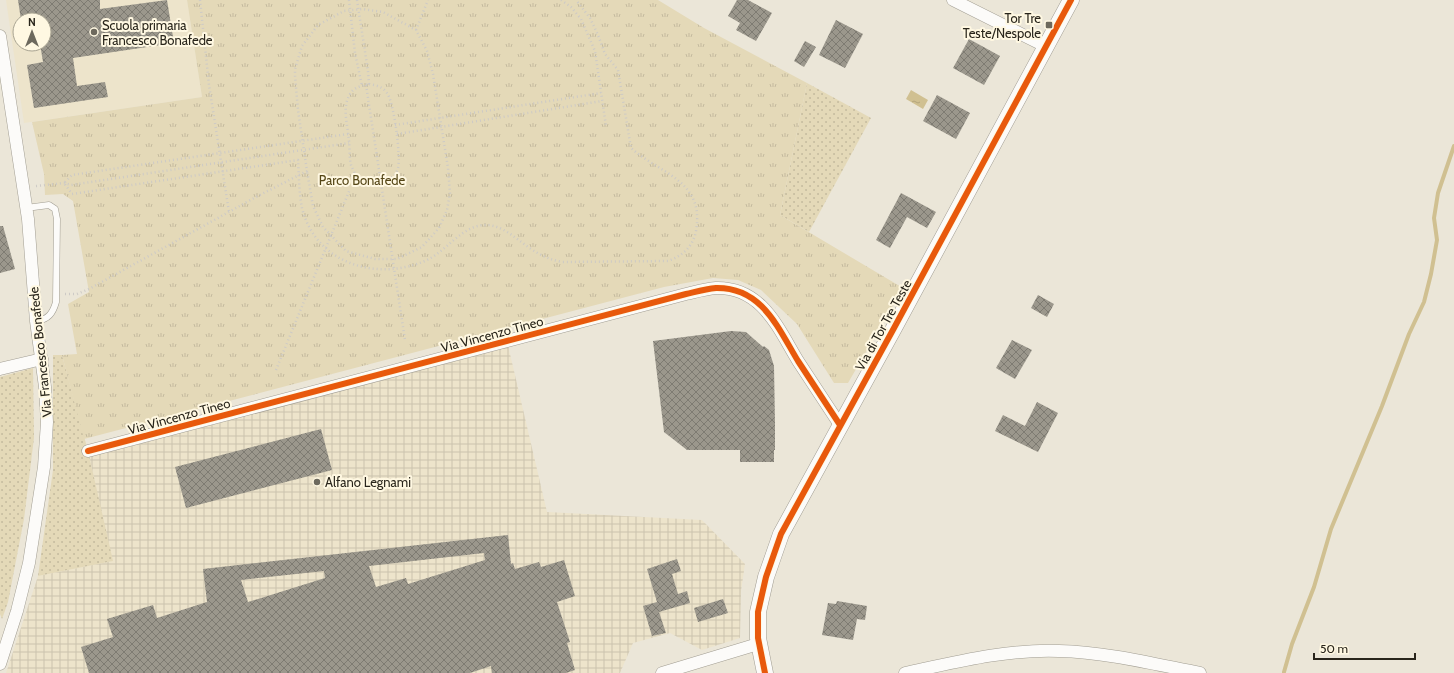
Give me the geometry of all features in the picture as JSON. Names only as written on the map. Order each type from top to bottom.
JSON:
[{"type":"street","points":[[953,0],[1047,47]]},
{"type":"street","name":"Via di Tor Tre Teste","points":[[765,673],[758,644],[757,626],[759,604],[772,558],[789,517],[894,328],[1071,0]]},
{"type":"street","name":"Via Francesco Bonafede","points":[[0,36],[26,208],[36,321],[42,358],[47,422],[44,467],[34,538],[24,588],[0,664]]},
{"type":"street","name":"Via Vincenzo Tineo","points":[[88,451],[705,289],[716,288],[738,292],[762,306],[774,320],[840,425]]},
{"type":"street","points":[[0,369],[42,358]]},
{"type":"street","points":[[662,673],[758,644]]},
{"type":"street","points":[[905,673],[1011,653],[1051,651],[1067,651],[1105,656],[1200,673]]},
{"type":"lane","points":[[26,208],[49,205],[55,209],[56,212],[57,294],[52,313],[44,319],[36,321]]},
{"type":"path","points":[[200,0],[209,85],[229,212]]},
{"type":"path","points":[[349,0],[362,86]]},
{"type":"path","points":[[357,0],[368,70],[367,85],[380,183],[405,340]]},
{"type":"path","points":[[416,30],[428,0]]},
{"type":"path","points":[[561,0],[571,7],[582,19],[595,51],[606,126]]},
{"type":"path","points":[[64,183],[72,194],[298,160],[302,208],[309,225],[317,239],[325,248],[342,260],[356,266],[376,270],[412,266],[429,259],[449,245],[463,232],[476,226],[487,225],[501,229],[550,260],[562,262],[668,261],[678,257],[688,249],[695,238],[697,224],[694,200],[684,185],[672,175],[640,156],[631,148],[618,70],[605,54],[590,18],[576,0]]},
{"type":"path","points":[[362,8],[383,12],[416,30],[427,51],[433,74],[448,168],[450,193],[447,210],[439,228],[422,247],[397,259],[375,259],[346,251],[323,227],[313,206],[298,110],[295,68],[302,46],[318,25],[344,11],[350,10],[362,8]]},
{"type":"path","points":[[367,85],[376,85],[383,88],[388,93],[391,101],[397,134],[398,168],[394,175],[387,181],[375,184],[361,182],[356,176],[351,165],[346,114],[346,104],[349,95],[355,88],[367,85]]},
{"type":"path","points":[[395,125],[601,92]]},
{"type":"path","points":[[397,134],[602,101]]},
{"type":"path","points":[[64,183],[72,174],[348,134]]},
{"type":"path","points":[[23,189],[64,183],[71,185],[349,143]]},
{"type":"path","points":[[57,294],[77,294],[89,289],[229,212],[308,171]]},
{"type":"path","points":[[276,370],[350,189]]},
{"type":"shaded area","points":[[6,0],[187,0],[202,97],[24,123],[14,52],[52,52],[52,12],[12,12],[12,41]]},
{"type":"shaded area","name":"Alfano Legnami","points":[[507,341],[547,512],[702,520],[745,564],[741,591],[740,638],[702,650],[670,633],[633,643],[620,673],[6,673],[38,576],[112,561],[88,451]]},
{"type":"green space","name":"Parco Bonafede","points":[[187,0],[658,0],[704,28],[807,83],[780,215],[903,288],[848,383],[834,383],[797,324],[761,290],[738,280],[713,278],[664,287],[84,439],[62,355],[77,354],[68,304],[89,292],[73,201],[63,194],[45,195],[44,174],[32,122],[202,97]]},
{"type":"green space","points":[[807,83],[871,118],[809,232],[780,215]]},
{"type":"green space","points":[[53,355],[62,355],[88,451],[113,561],[38,576],[53,470]]},
{"type":"green space","points":[[33,368],[34,438],[24,519],[8,602],[2,619],[0,614],[0,377]]},
{"type":"water","points":[[911,90],[928,100],[923,109],[906,99]]},
{"type":"building","points":[[18,0],[100,0],[100,9],[167,0],[174,43],[73,58],[77,86],[105,82],[108,97],[34,108],[27,65],[43,62],[41,52],[52,52],[52,12],[20,12]]},
{"type":"building","points":[[737,0],[748,0],[772,13],[756,41],[736,30],[740,23],[728,16]]},
{"type":"building","points":[[836,20],[863,34],[845,68],[819,55]]},
{"type":"building","points":[[969,39],[1000,56],[984,85],[953,68]]},
{"type":"building","points":[[805,41],[816,47],[804,67],[794,61]]},
{"type":"building","points":[[937,95],[970,113],[956,139],[923,121]]},
{"type":"building","points":[[901,193],[936,212],[927,228],[907,217],[890,248],[876,240]]},
{"type":"building","points":[[0,226],[3,226],[15,269],[0,273]]},
{"type":"building","points":[[1038,295],[1054,304],[1047,317],[1031,308]]},
{"type":"building","points":[[731,331],[746,332],[763,347],[764,346],[769,350],[774,366],[774,462],[740,462],[740,450],[687,450],[664,432],[653,341]]},
{"type":"building","points":[[1012,340],[1032,350],[1015,379],[996,368]]},
{"type":"building","points":[[1037,402],[1058,413],[1038,452],[995,431],[1003,415],[1025,426]]},
{"type":"building","points":[[321,429],[332,470],[186,508],[175,467]]},
{"type":"building","points":[[508,535],[511,564],[513,563],[515,569],[539,562],[541,567],[564,560],[575,596],[557,602],[570,642],[567,643],[575,670],[566,673],[492,673],[491,666],[470,673],[89,673],[81,647],[113,637],[107,619],[153,605],[157,618],[207,602],[203,569]],"holes":[[[484,553],[485,560],[408,584],[406,578],[376,587],[369,566]],[[324,571],[325,578],[248,602],[241,580]]]},
{"type":"building","points":[[677,559],[681,571],[672,574],[678,594],[687,591],[690,603],[659,612],[666,633],[652,636],[643,606],[657,602],[647,569]]},
{"type":"building","points":[[723,599],[728,613],[698,622],[694,608]]},
{"type":"building","points":[[837,601],[867,606],[865,620],[857,619],[853,640],[822,635],[828,603],[836,604]]},
{"type":"waterway","points":[[1284,672],[1292,644],[1314,587],[1331,529],[1382,406],[1409,334],[1424,302],[1437,240],[1434,218],[1438,193],[1454,146]]},
{"type":"cycle path","points":[[765,673],[758,638],[758,612],[766,577],[781,534],[1071,0]]},
{"type":"cycle path","points":[[88,451],[686,294],[716,288],[732,289],[745,294],[757,302],[767,312],[840,425]]},
{"type":"place","name":"Tor Tre Teste/Nespole","points":[[1049,25]]},
{"type":"place","name":"Scuola primaria Francesco Bonafede","points":[[94,32]]},
{"type":"place","name":"Alfano Legnami","points":[[317,482]]}]
